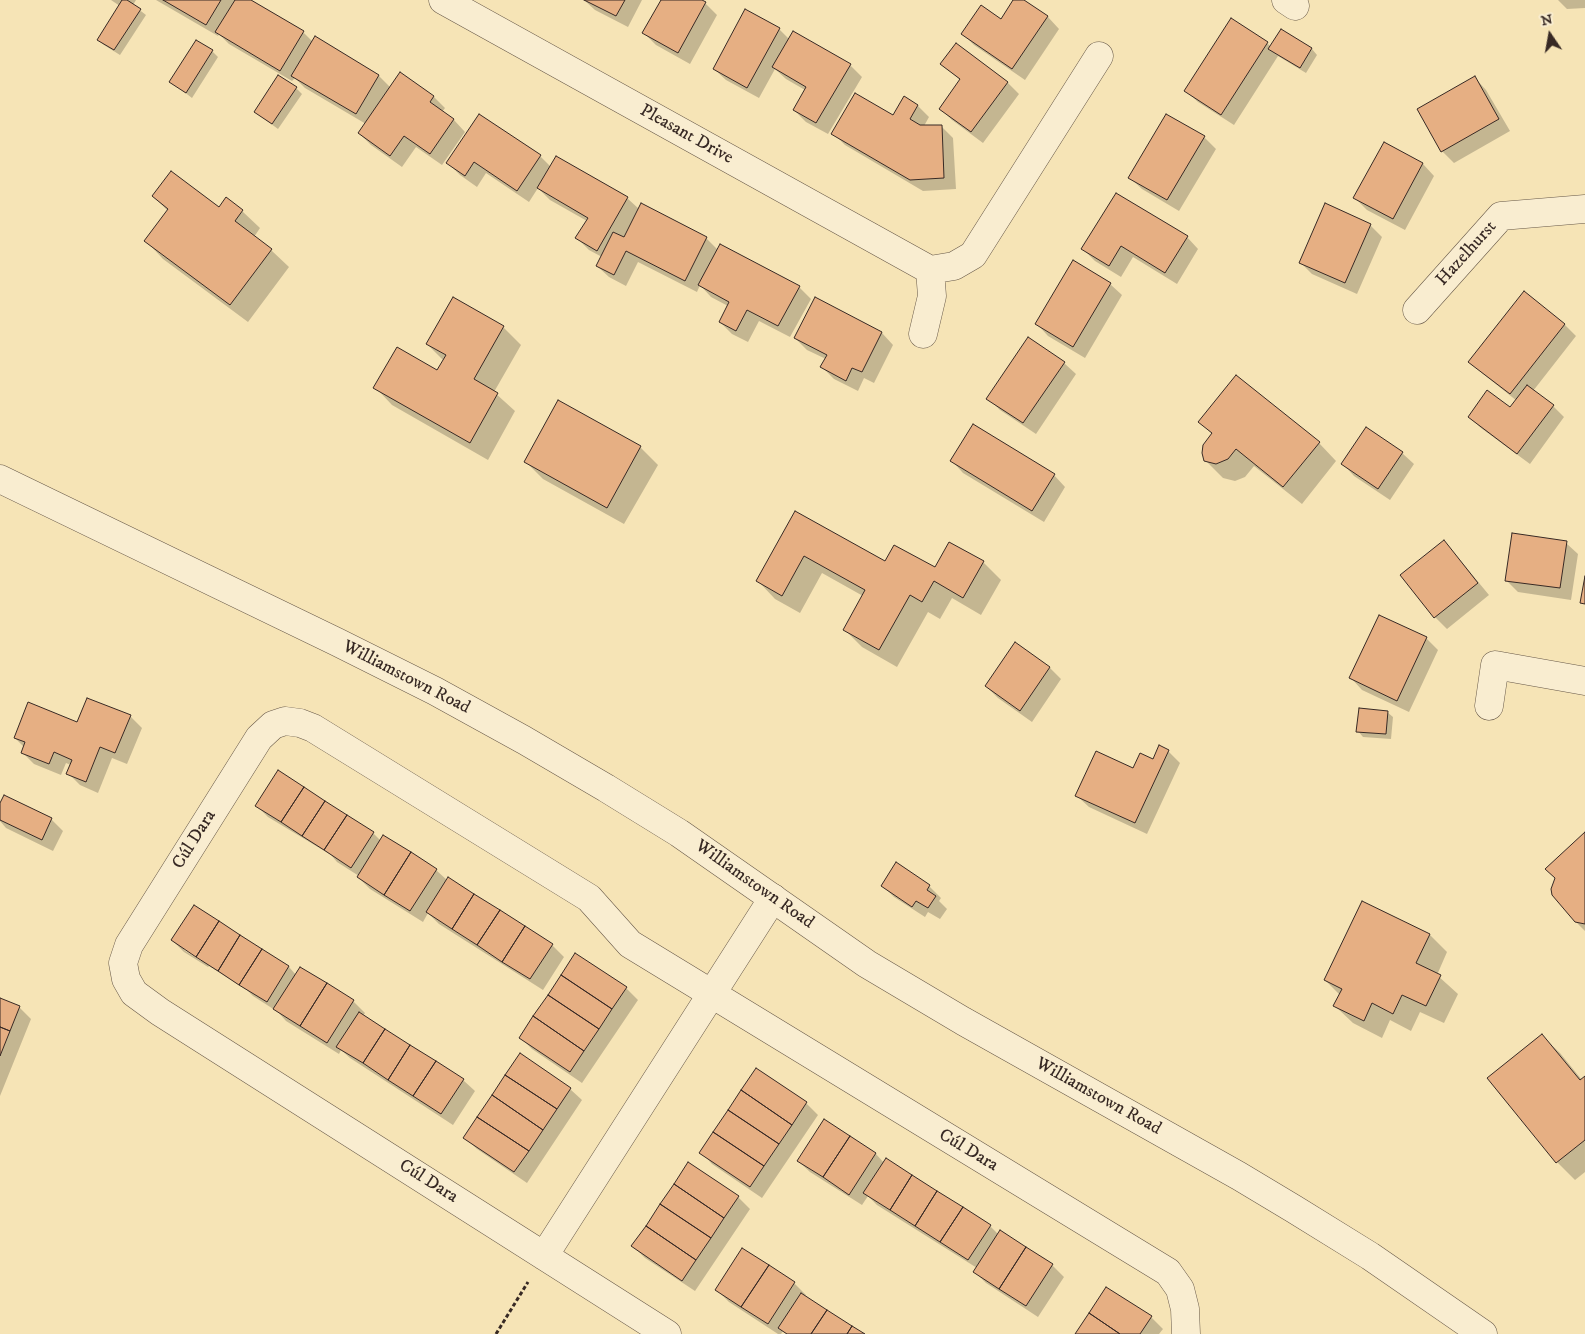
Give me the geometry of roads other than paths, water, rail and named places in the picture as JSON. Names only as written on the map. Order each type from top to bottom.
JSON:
[{"type":"street","name":"Pleasant Drive","points":[[442,0],[930,270]]},
{"type":"street","points":[[923,334],[932,296],[930,270],[954,266],[973,255],[1099,56]]},
{"type":"street","name":"Hazelhurst","points":[[1417,310],[1502,216],[1585,208]]},
{"type":"street","name":"Williamstown Road","points":[[0,479],[231,589],[435,691],[606,788],[687,838],[831,940],[905,987],[963,1022],[1239,1176],[1330,1230],[1483,1334]]},
{"type":"street","points":[[1489,706],[1495,665],[1585,681]]},
{"type":"street","name":"Cúl Dara","points":[[668,1334],[160,1012],[134,993],[126,979],[123,963],[129,945],[259,738],[273,725],[285,722],[300,723],[313,728],[589,898],[630,944],[1168,1272],[1180,1289],[1185,1309],[1186,1334]]},
{"type":"street","points":[[544,1256],[773,898]]}]
